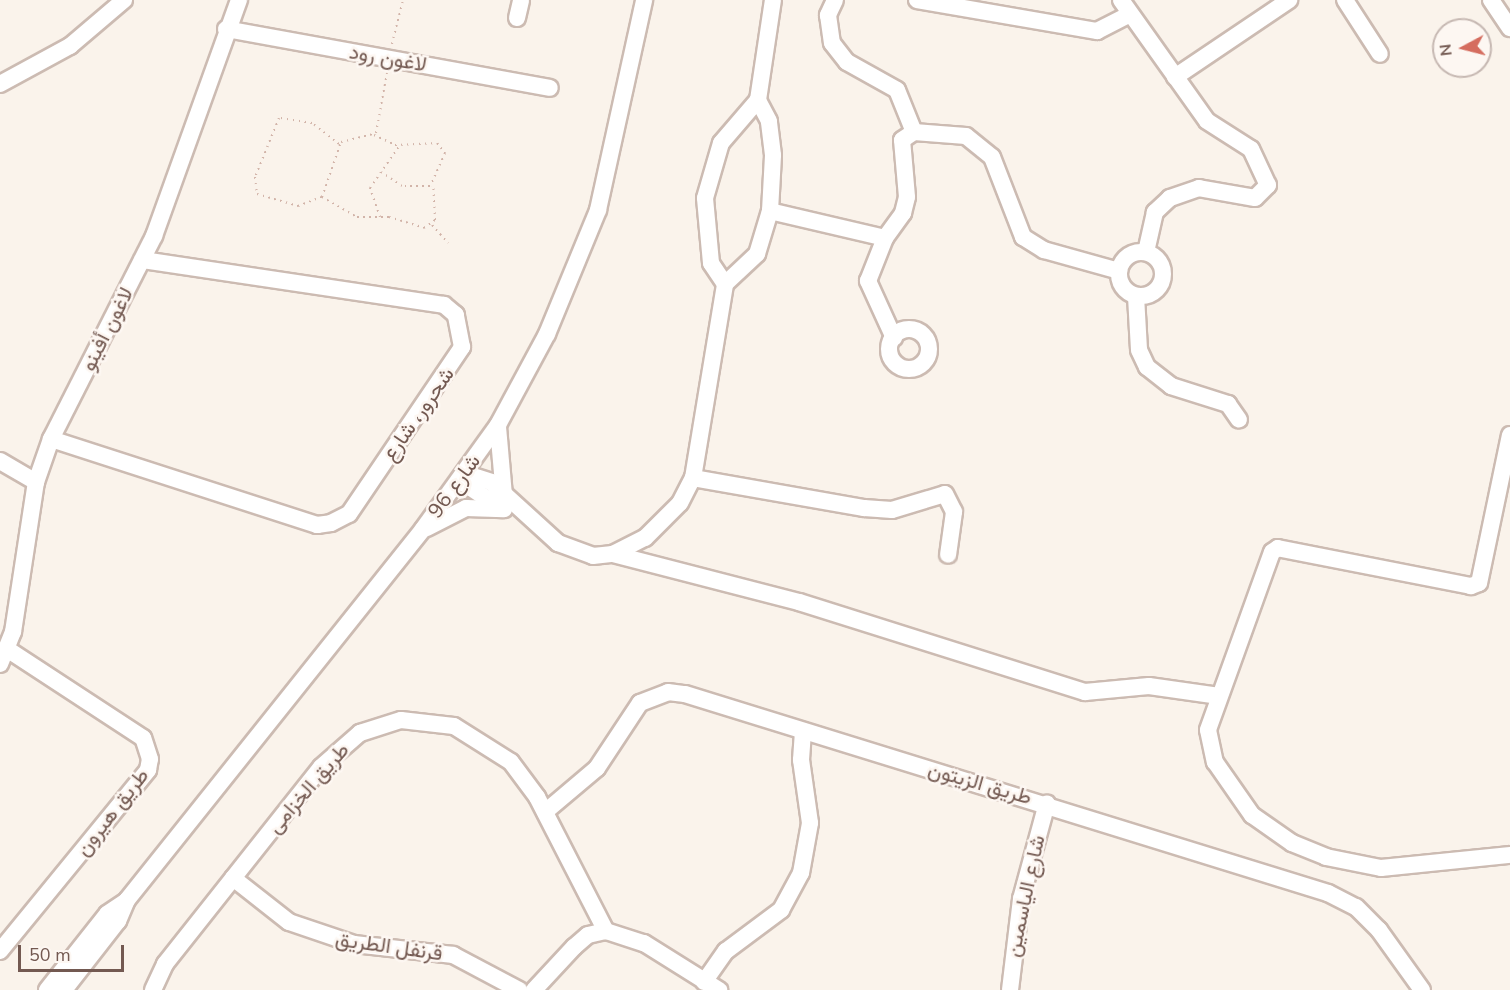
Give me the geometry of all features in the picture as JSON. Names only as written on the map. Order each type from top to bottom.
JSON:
[{"type":"street","points":[[0,84],[70,46],[124,0]]},
{"type":"street","name":"لاغون أفينو","points":[[4,656],[36,482],[51,439],[142,260],[177,177],[226,29],[239,0]]},
{"type":"street","points":[[518,18],[521,0]]},
{"type":"street","name":"شارع 96","points":[[64,990],[118,921],[127,900],[423,529],[498,425],[547,334],[598,210],[644,0]]},
{"type":"street","points":[[726,284],[711,263],[705,198],[721,143],[758,100],[774,0]]},
{"type":"street","points":[[835,0],[828,15],[832,43],[848,62],[897,90],[914,132]]},
{"type":"street","points":[[916,0],[1097,31],[1125,8],[1208,122],[1251,149],[1268,185],[1255,198],[1199,188],[1170,198],[1155,212],[1146,252]]},
{"type":"street","points":[[1175,76],[1289,0]]},
{"type":"street","points":[[1345,0],[1380,54]]},
{"type":"street","points":[[1491,0],[1510,28]]},
{"type":"street","name":"لاغون رود","points":[[226,29],[550,88]]},
{"type":"street","points":[[613,554],[665,521],[693,478],[726,284],[757,254],[770,212],[773,155],[769,121],[758,100]]},
{"type":"street","points":[[894,338],[868,281],[885,238],[907,197],[901,154],[902,140],[914,132],[966,136],[992,157],[1023,237],[1044,250],[1119,271]]},
{"type":"street","points":[[770,212],[885,238]]},
{"type":"street","points":[[1146,252],[1158,260],[1162,279],[1155,291],[1136,296],[1122,287],[1119,271],[1128,255],[1146,252]]},
{"type":"street","name":"شحرور، شارع","points":[[51,439],[317,525],[331,523],[349,514],[462,347],[456,315],[444,305],[142,260]]},
{"type":"street","points":[[1136,296],[1139,350],[1147,367],[1171,386],[1228,404],[1239,420]]},
{"type":"street","points":[[498,425],[497,464],[509,506]]},
{"type":"street","points":[[1510,435],[1479,583],[1470,586],[1278,548],[1268,558],[1255,609],[1219,696],[1208,730],[1215,762],[1252,815],[1292,843],[1326,857],[1381,868],[1510,855]]},
{"type":"street","points":[[0,461],[36,482]]},
{"type":"street","points":[[462,476],[491,483],[509,506],[575,551],[613,554],[799,602],[1085,692],[1149,686],[1219,696]]},
{"type":"street","points":[[693,478],[883,509],[945,494],[954,512],[948,555]]},
{"type":"street","points":[[423,529],[466,508],[509,506]]},
{"type":"street","name":"طريق هيرون","points":[[0,951],[148,770],[150,759],[143,738],[4,656]]},
{"type":"street","name":"طريق الزيتون","points":[[545,813],[597,768],[632,713],[652,696],[685,694],[1047,803],[1356,907],[1422,990]]},
{"type":"street","name":"طريق الخزامى","points":[[153,990],[165,964],[336,751],[360,733],[389,722],[437,722],[486,742],[521,773],[545,813],[606,932]]},
{"type":"street","points":[[534,990],[574,946],[588,935],[606,932],[644,943],[711,986],[726,951],[781,910],[801,873],[810,823],[801,760],[803,731]]},
{"type":"street","name":"شارع الياسمين","points":[[1010,990],[1021,899],[1047,803]]},
{"type":"street","name":"قرنفل الطريق","points":[[233,878],[298,926],[354,944],[453,955],[519,990]]},
{"type":"street","name":"شارع 96","points":[[47,990],[107,914],[127,900]]},
{"type":"path","points":[[373,135],[403,0]]},
{"type":"path","points":[[322,197],[298,206],[259,197],[255,182],[262,156],[273,125],[284,116],[322,127],[339,144]]},
{"type":"path","points":[[339,144],[373,135],[400,145],[437,143],[443,148],[444,162],[432,185],[432,225],[448,243]]},
{"type":"path","points":[[322,197],[339,144]]},
{"type":"path","points":[[380,217],[369,193],[400,145]]},
{"type":"path","points":[[381,172],[402,186],[432,185]]},
{"type":"path","points":[[322,197],[357,217],[380,217],[414,228],[432,225]]}]
